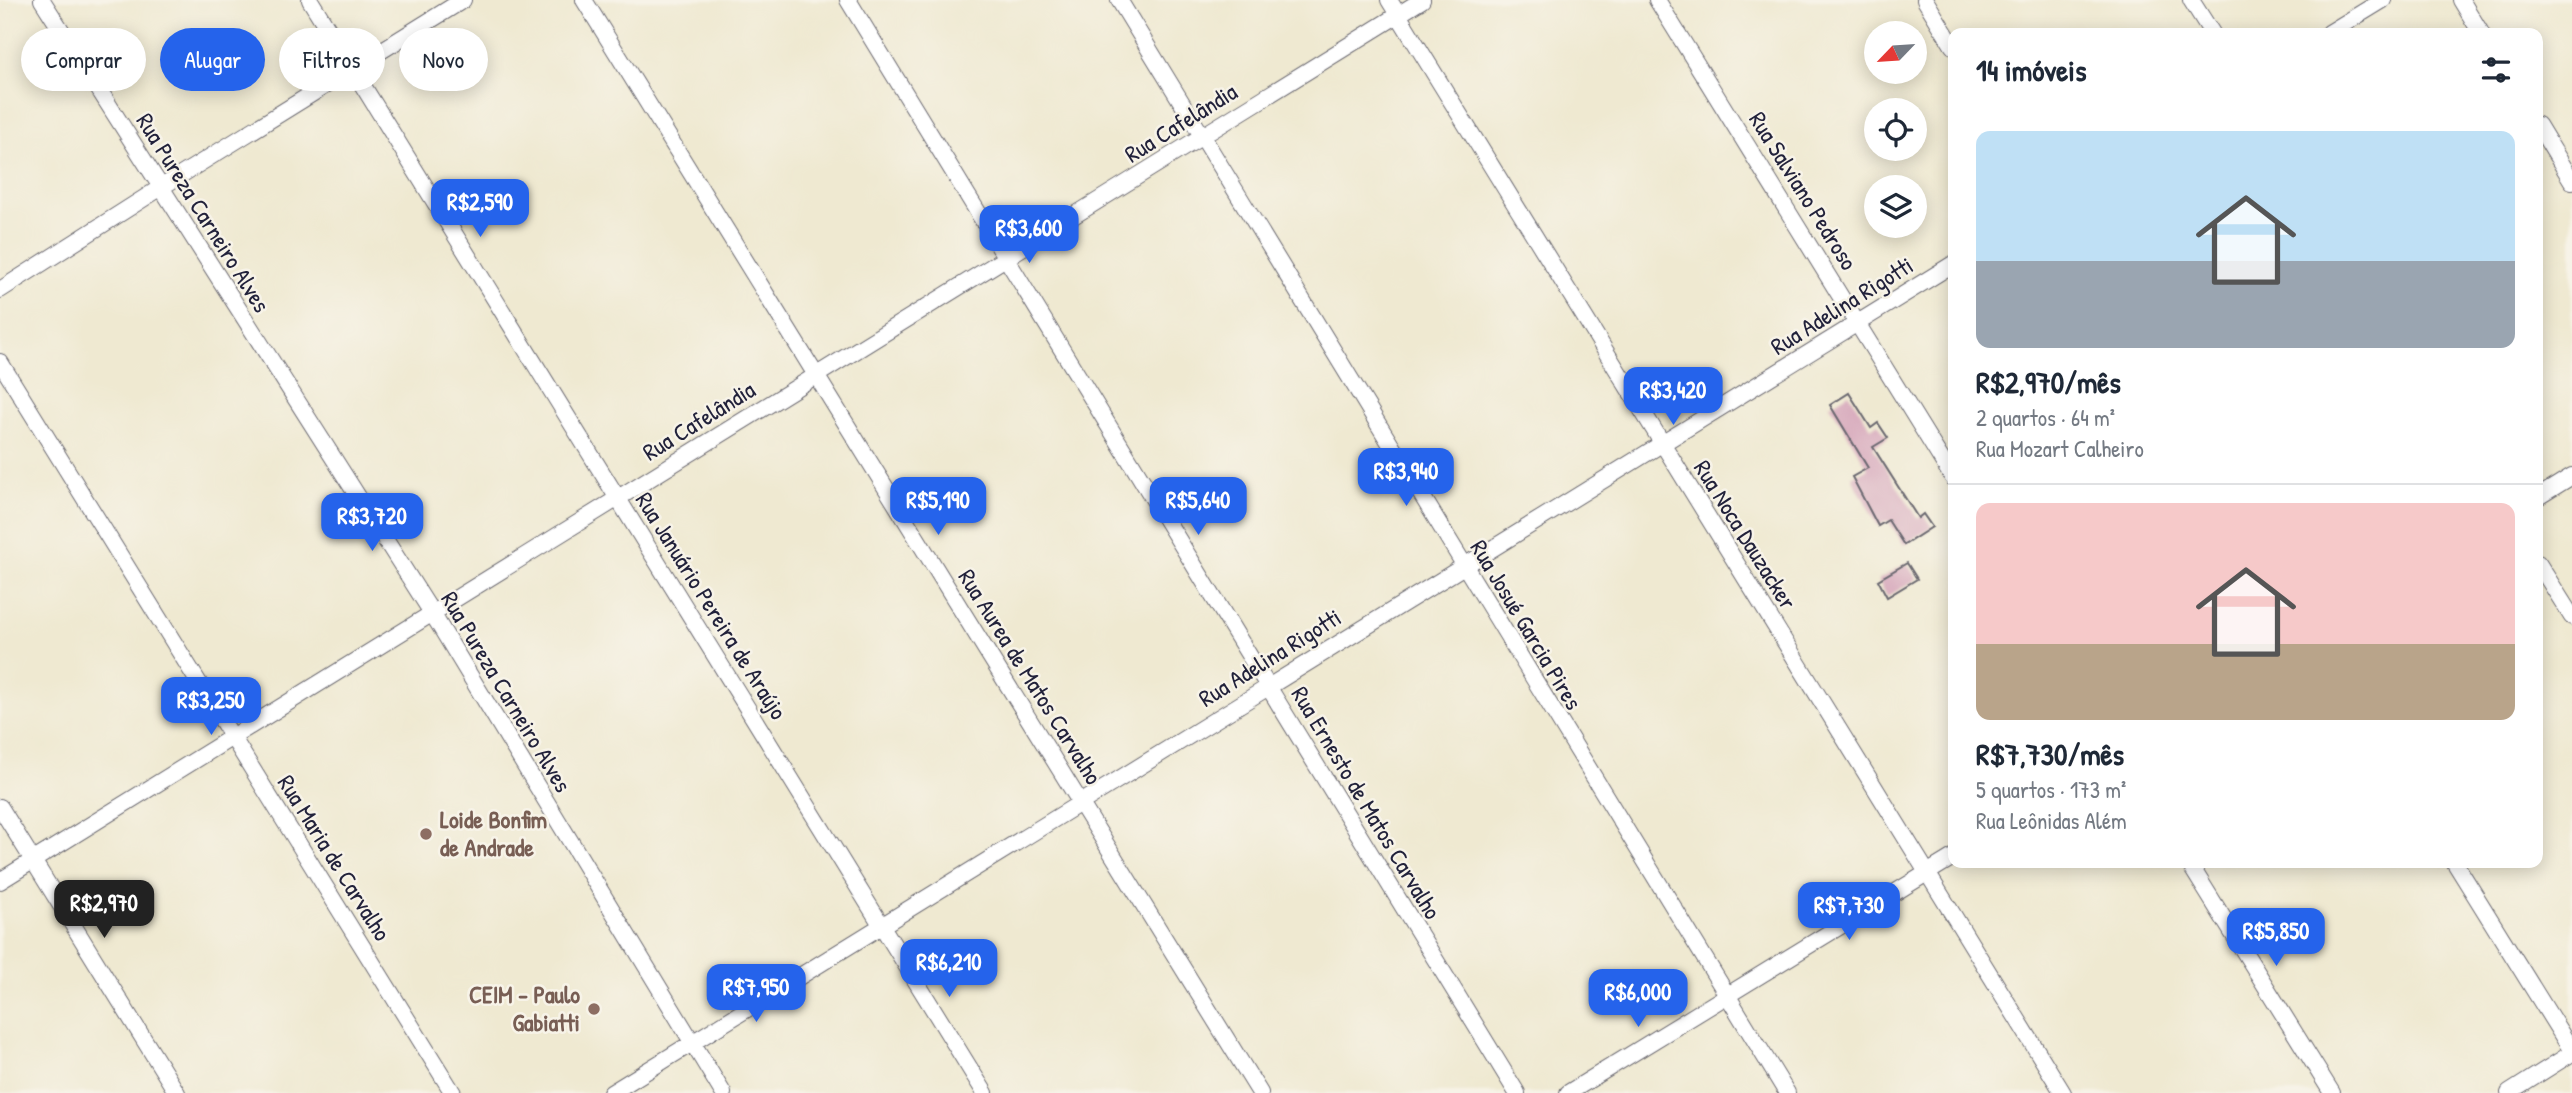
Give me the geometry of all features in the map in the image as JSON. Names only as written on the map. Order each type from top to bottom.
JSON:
[{"type":"street","name":"Rua Pureza Carneiro Alves","points":[[42,0],[432,613],[723,1093]]},
{"type":"street","name":"Rua Januário Pereira de Araújo","points":[[310,0],[328,28]]},
{"type":"street","points":[[385,48],[463,0]]},
{"type":"street","name":"Rua Aurea de Matos Carvalho","points":[[584,0],[1260,1093]]},
{"type":"street","name":"Rua Ernesto de Matos Carvalho","points":[[848,0],[1517,1093]]},
{"type":"street","name":"Rua Josué Garcia Pires","points":[[1119,0],[1787,1093]]},
{"type":"street","name":"Rua Noca Dauzacker","points":[[1389,0],[2063,1093]]},
{"type":"street","name":"Rua Cafelândia","points":[[0,881],[1422,0]]},
{"type":"street","name":"Rua Salviano Pedroso","points":[[1657,0],[1859,322],[1948,470]]},
{"type":"street","points":[[1925,0],[1948,38]]},
{"type":"street","points":[[2191,0],[2209,28]]},
{"type":"street","points":[[2337,28],[2383,0]]},
{"type":"street","points":[[2461,0],[2478,28]]},
{"type":"street","points":[[0,290],[316,91]]},
{"type":"street","name":"Rua Januário Pereira de Araújo","points":[[367,91],[985,1093]]},
{"type":"street","points":[[2543,133],[2572,181]]},
{"type":"street","name":"Rua Adelina Rigotti","points":[[611,1093],[1948,267]]},
{"type":"street","name":"Rua Maria de Carvalho","points":[[0,362],[453,1093]]},
{"type":"street","points":[[2543,494],[2572,476]]},
{"type":"street","points":[[2543,571],[2572,617]]},
{"type":"street","points":[[0,807],[177,1093]]},
{"type":"street","points":[[1568,1093],[1948,860]]},
{"type":"street","points":[[2192,868],[2332,1093]]},
{"type":"street","points":[[2458,868],[2572,1052],[2509,1093]]},
{"type":"building","points":[[1849,393],[1871,428],[1878,423],[1888,438],[1873,447],[1918,518],[1923,514],[1932,527],[1904,545],[1888,520],[1878,526],[1852,477],[1868,468],[1830,405]]},
{"type":"building","points":[[1907,563],[1917,579],[1887,597],[1878,580]]},
{"type":"place","name":"Loide Bonfim de Andrade","points":[[426,834]]},
{"type":"place","name":"CEIM - Paulo Gabiatti","points":[[594,1009]]}]
